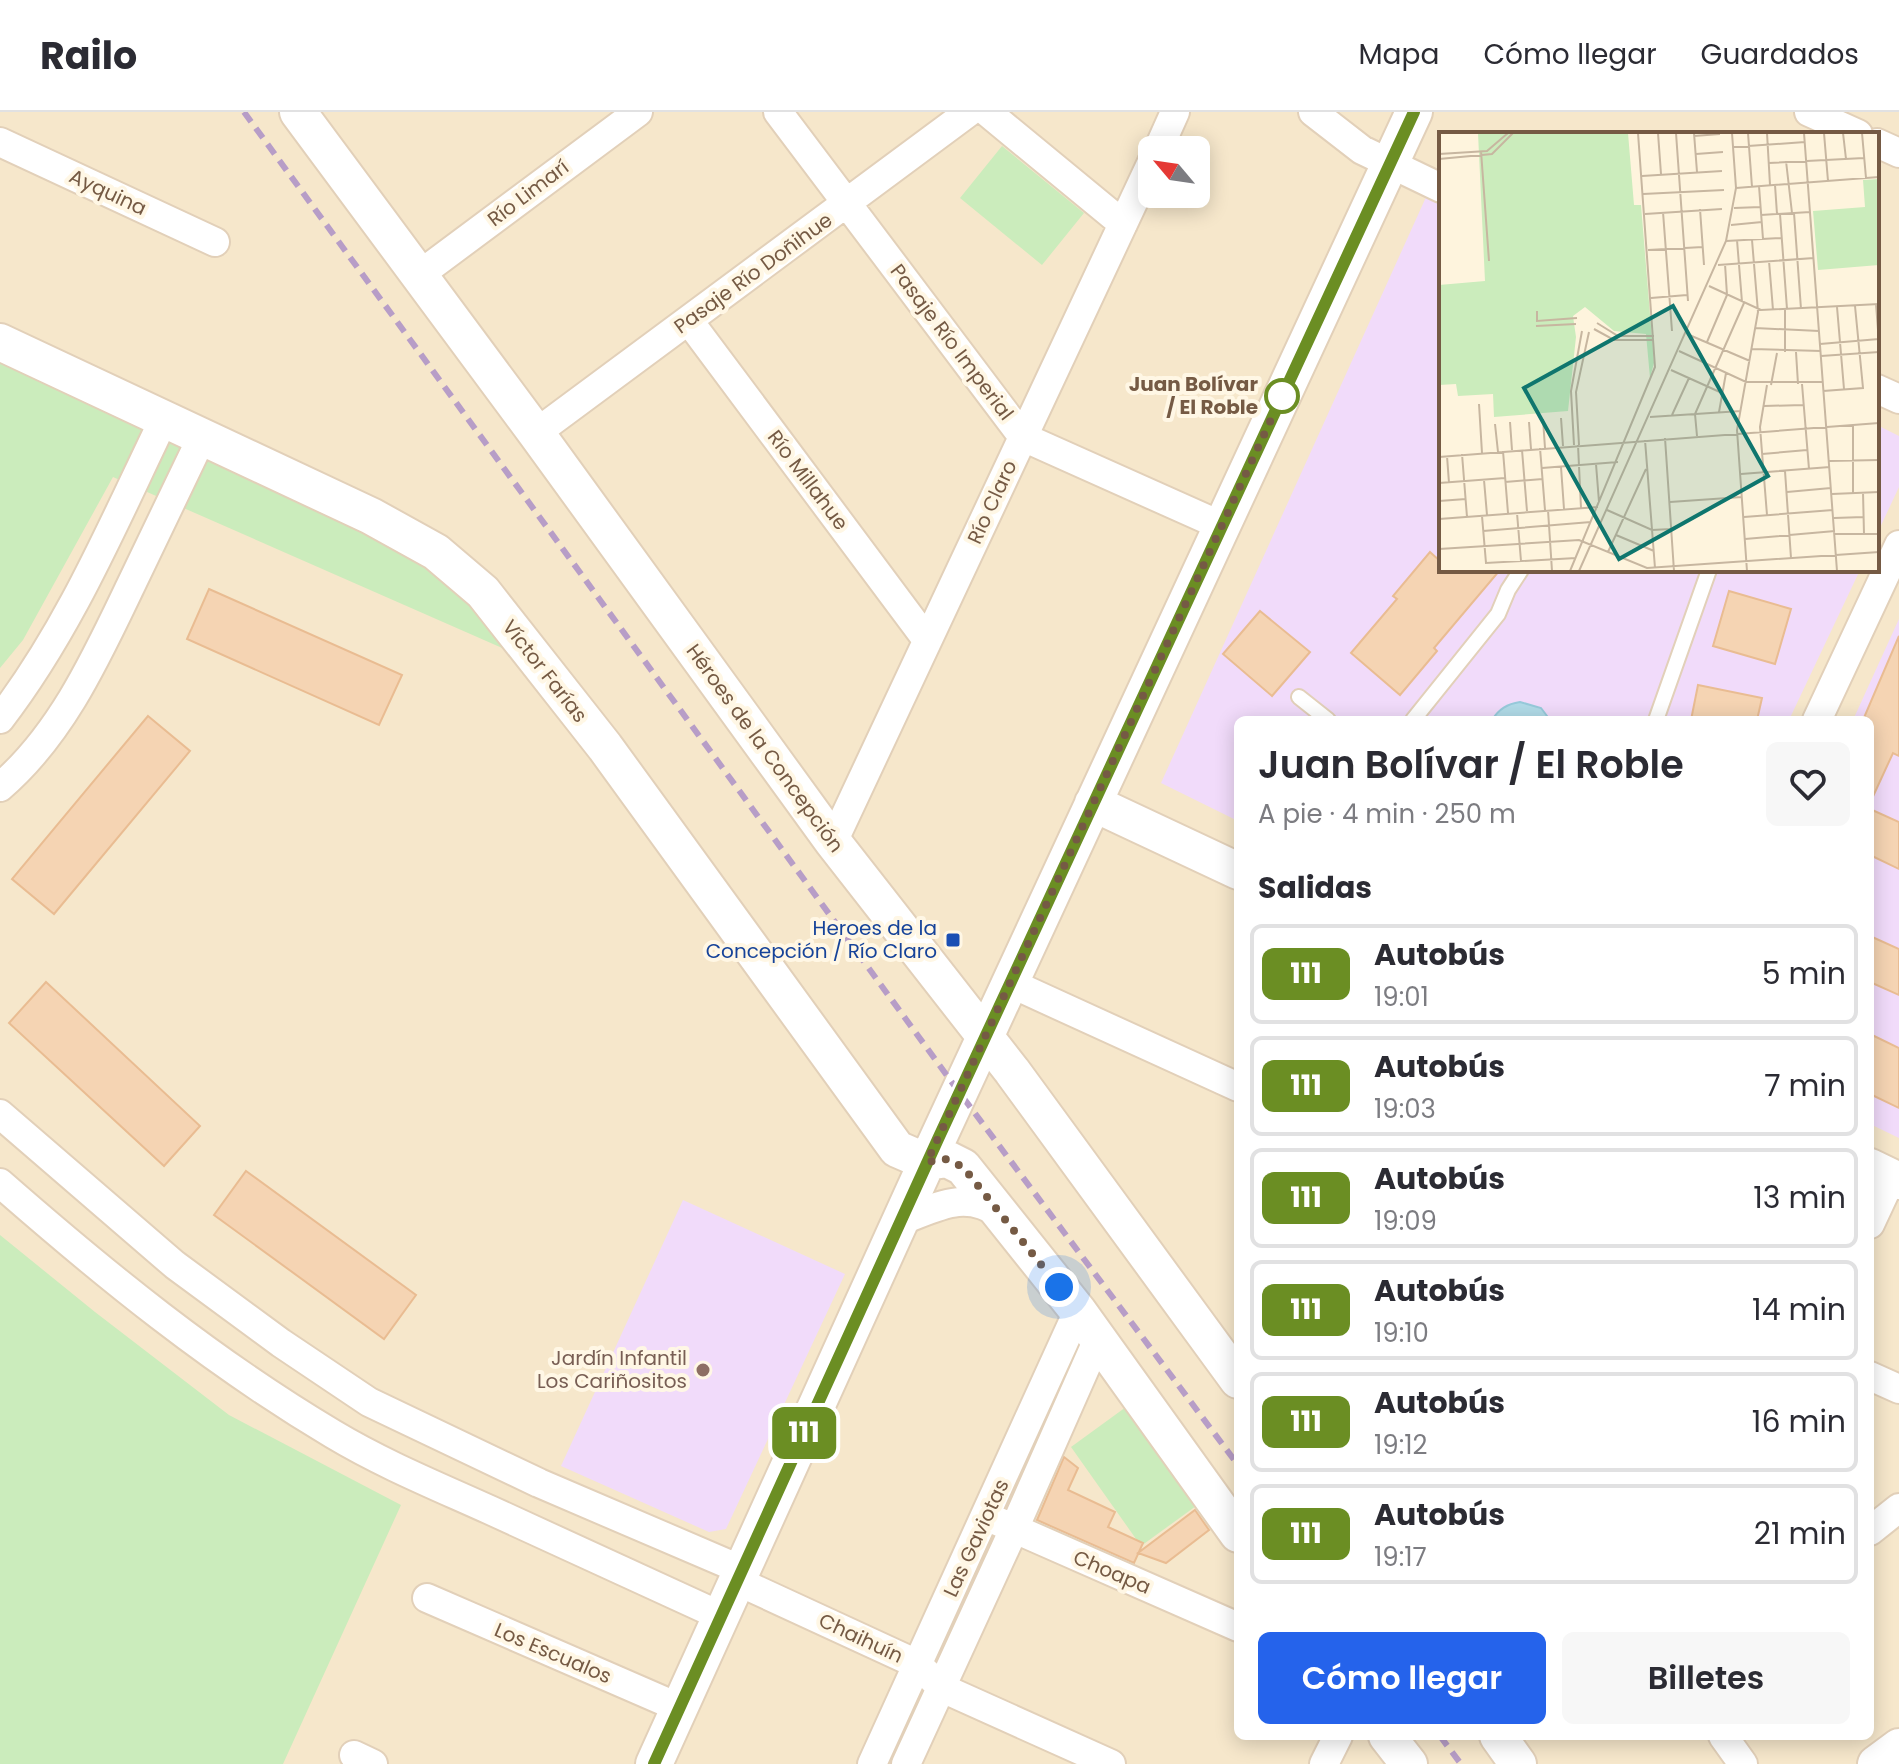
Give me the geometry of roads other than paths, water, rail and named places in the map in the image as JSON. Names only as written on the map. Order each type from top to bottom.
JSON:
[{"type":"street","name":"Río Limarí","points":[[419,275],[638,112]]},
{"type":"street","name":"Pasaje Río Imperial","points":[[778,112],[1023,437],[1222,526]]},
{"type":"street","name":"Pasaje Río Doñihue","points":[[536,433],[969,112]]},
{"type":"street","points":[[987,112],[1123,224]]},
{"type":"street","points":[[1164,136],[1175,112]]},
{"type":"street","points":[[1313,112],[1362,150],[1439,187]]},
{"type":"street","points":[[654,1764],[900,1221],[937,1161],[984,1038],[1414,112]]},
{"type":"street","points":[[1809,112],[1848,127]]},
{"type":"street","name":"Héroes de la Concepción","points":[[308,116],[419,275],[833,842],[1012,1071],[1234,1368]]},
{"type":"street","name":"Ayquina","points":[[0,142],[215,242]]},
{"type":"street","points":[[1879,144],[1899,153]]},
{"type":"street","name":"Río Claro","points":[[833,842],[1138,192]]},
{"type":"street","name":"Río Millahue","points":[[689,321],[927,640]]},
{"type":"street","name":"Víctor Farías","points":[[0,342],[371,516],[436,552],[483,592],[605,747],[897,1149],[937,1161]]},
{"type":"street","points":[[1879,390],[1899,399]]},
{"type":"street","points":[[0,719],[29,681],[79,593],[164,419]]},
{"type":"street","points":[[0,787],[13,776],[54,726],[92,667],[202,437]]},
{"type":"street","points":[[1819,716],[1899,545]]},
{"type":"street","points":[[79,593],[118,613]]},
{"type":"street","points":[[1093,803],[1234,869]]},
{"type":"street","points":[[1010,983],[1234,1085]]},
{"type":"street","name":"Chaihuín","points":[[0,1114],[175,1265],[281,1343],[369,1402],[740,1575],[917,1664],[942,1688],[1111,1764]]},
{"type":"street","points":[[937,1161],[963,1167],[1001,1214],[1088,1325],[1234,1528]]},
{"type":"street","points":[[1874,1212],[1887,1175]]},
{"type":"street","points":[[0,1183],[166,1322],[246,1379],[334,1435],[397,1468],[721,1616]]},
{"type":"street","points":[[900,1221],[964,1200],[978,1202],[1001,1214]]},
{"type":"street","name":"Las Gaviotas","points":[[872,1764],[986,1516],[1088,1325]]},
{"type":"street","name":"Las Gaviotas","points":[[906,1764],[1014,1529],[1088,1325]]},
{"type":"street","points":[[1874,1378],[1899,1389]]},
{"type":"street","points":[[1874,1528],[1899,1508]]},
{"type":"street","name":"Choapa","points":[[986,1516],[1234,1625]]},
{"type":"street","name":"Los Escualos","points":[[427,1598],[680,1708]]},
{"type":"street","points":[[1324,1764],[1336,1740]]},
{"type":"street","points":[[1390,1740],[1409,1764]]},
{"type":"street","points":[[1501,1740],[1518,1764]]},
{"type":"street","points":[[1726,1740],[1743,1764]]},
{"type":"street","points":[[1876,1764],[1899,1747]]},
{"type":"lane","points":[[1416,716],[1498,614],[1520,572]]},
{"type":"lane","points":[[1657,716],[1708,572]]},
{"type":"lane","points":[[1299,697],[1323,716]]},
{"type":"water","points":[[1520,702],[1541,708],[1547,716],[1495,716],[1511,704]]},
{"type":"railway","points":[[244,112],[959,1092],[1234,1460]]},
{"type":"railway","points":[[1443,1740],[1461,1764]]},
{"type":"place","name":"Juan Bolívar / El Roble","points":[[1282,396]]},
{"type":"place","name":"Heroes de la Concepción / Río Claro","points":[[953,940]]},
{"type":"place","name":"Jardín Infantil Los Cariñositos","points":[[703,1370]]}]
